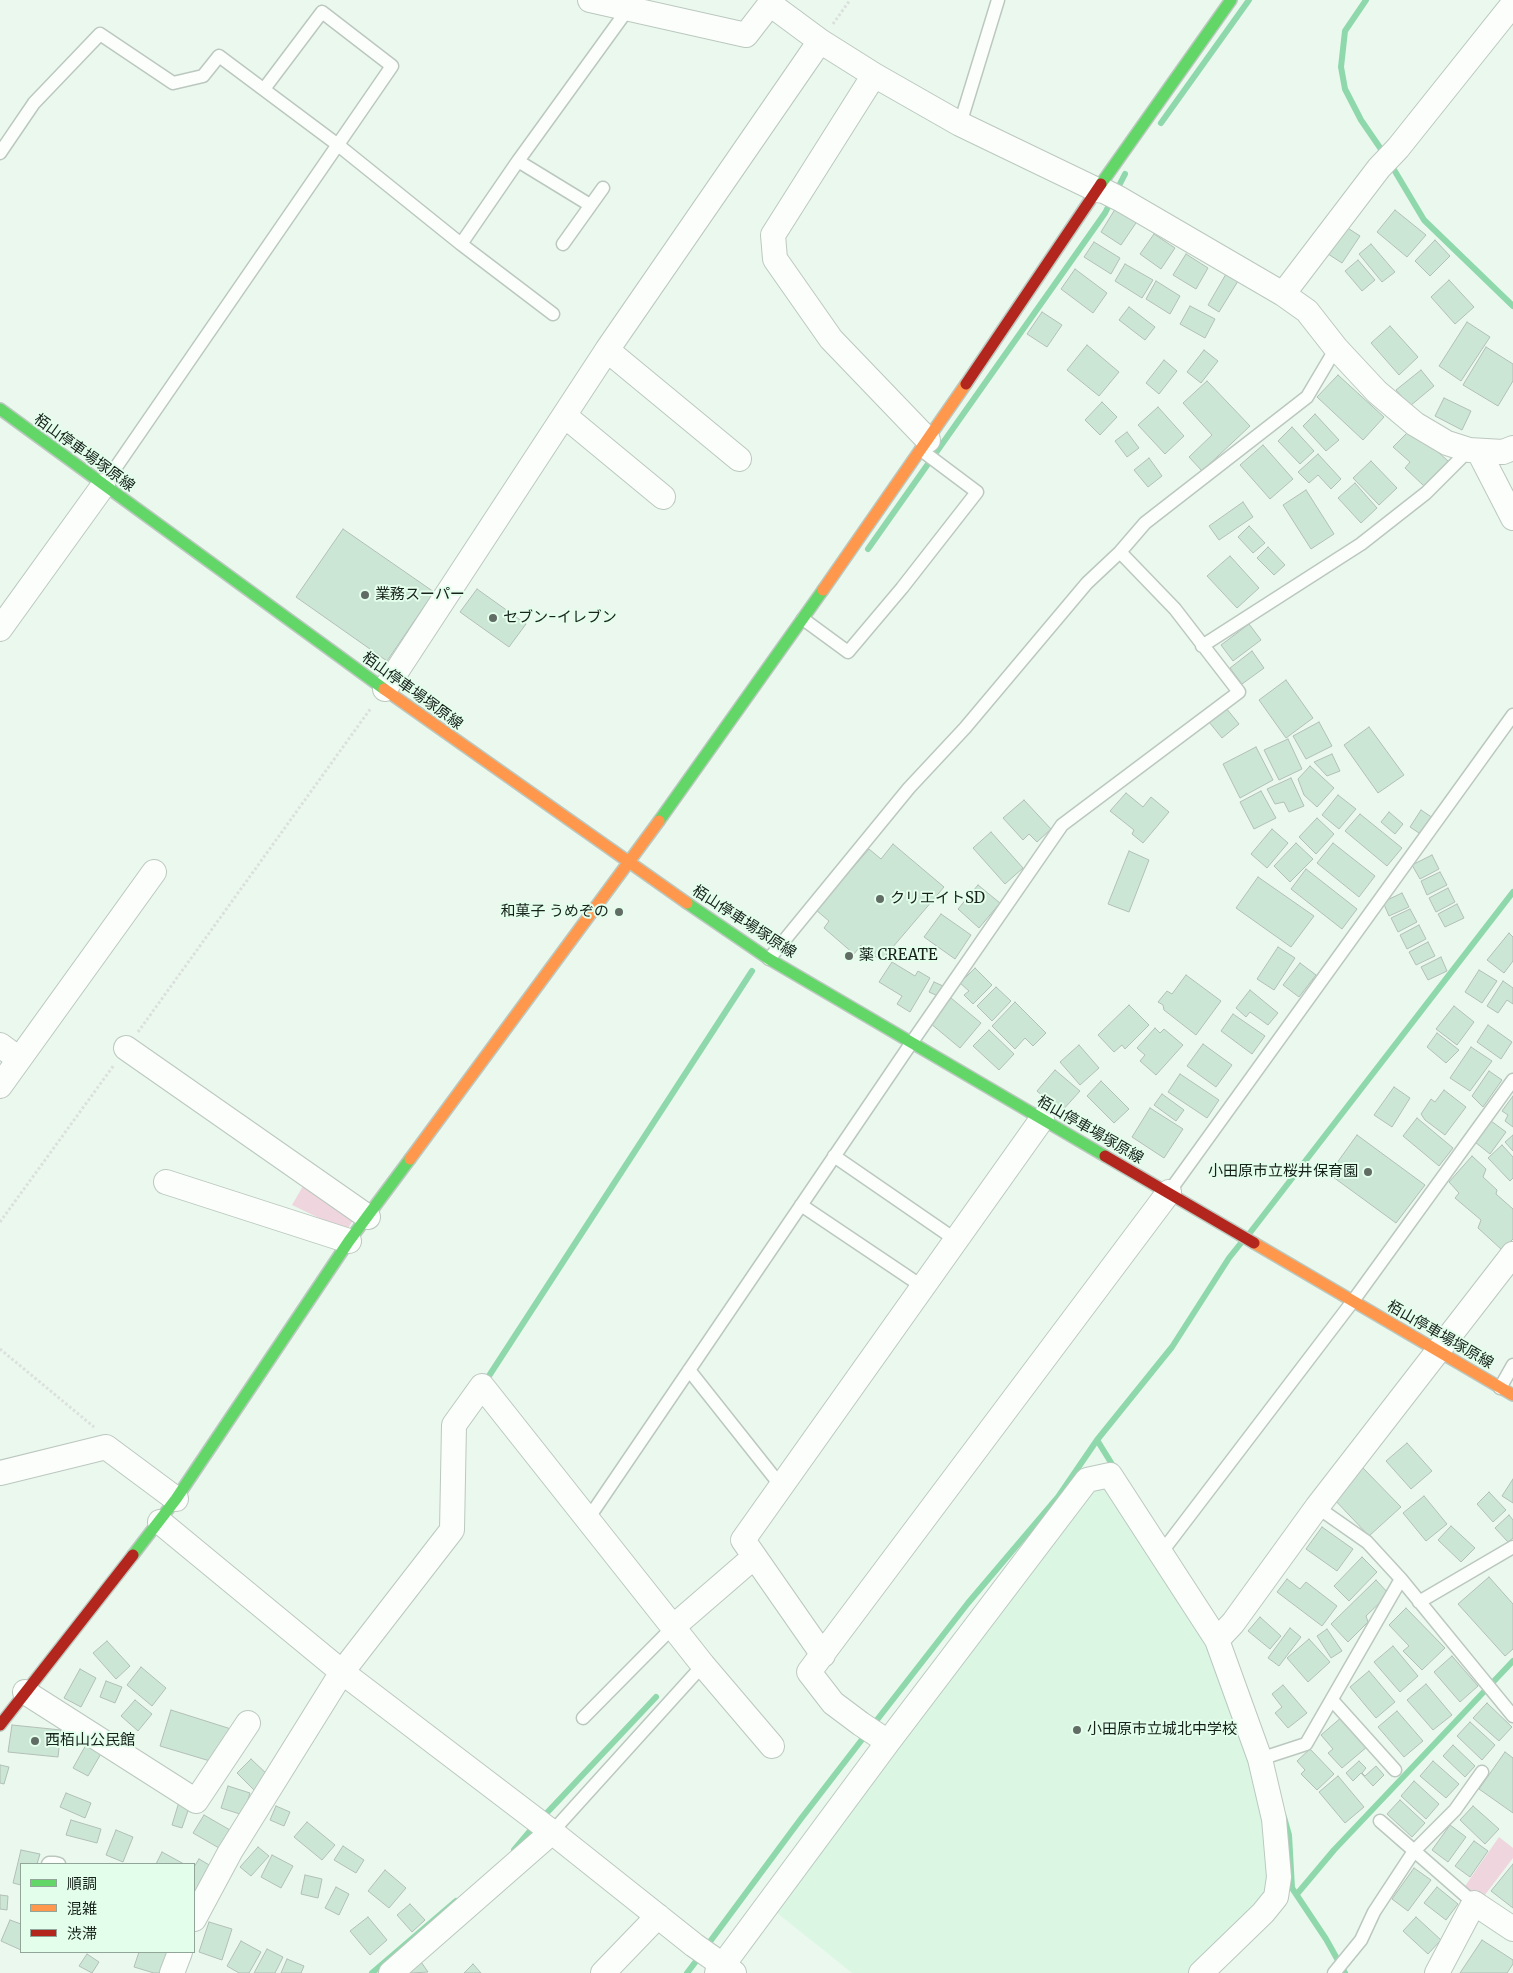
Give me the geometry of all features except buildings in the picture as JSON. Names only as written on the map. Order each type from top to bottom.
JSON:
[{"type":"street","points":[[590,0],[746,35],[770,4],[820,41],[874,75],[960,124],[1107,193],[1283,294],[1307,311],[1336,348],[1377,392],[1415,424],[1447,443],[1474,451],[1503,452],[1513,448]]},
{"type":"street","points":[[0,1725],[160,1522],[349,1241],[629,863],[925,445],[1107,193],[1231,0]]},
{"type":"street","points":[[1283,294],[1379,168],[1398,148],[1513,4]]},
{"type":"street","points":[[385,690],[607,350],[820,41]]},
{"type":"street","points":[[874,75],[773,236],[775,259],[831,339],[925,445]]},
{"type":"street","points":[[607,350],[739,460]]},
{"type":"street","name":"栢山停車場塚原線","points":[[0,410],[385,690],[629,863],[769,959],[1513,1395]]},
{"type":"street","points":[[565,416],[663,497]]},
{"type":"street","points":[[1474,451],[1513,518]]},
{"type":"street","points":[[0,629],[103,486]]},
{"type":"street","points":[[0,1086],[154,872]]},
{"type":"street","points":[[0,1045],[20,1059]]},
{"type":"street","points":[[126,1048],[368,1217]]},
{"type":"street","points":[[823,1655],[742,1540],[1042,1119]]},
{"type":"street","points":[[166,1182],[349,1241]]},
{"type":"street","points":[[888,1742],[833,1703],[809,1672],[1169,1192]]},
{"type":"street","points":[[1225,1632],[1317,1507],[1513,1254]]},
{"type":"street","points":[[195,1916],[230,1852],[342,1672],[452,1530],[454,1425],[482,1386],[703,1665],[772,1746]]},
{"type":"street","points":[[0,1473],[106,1447],[176,1499]]},
{"type":"street","points":[[160,1522],[342,1672],[552,1832],[725,1970],[888,1742],[1087,1480],[1110,1475],[1161,1554],[1225,1632],[1260,1759],[1274,1819],[1279,1877],[1276,1897],[1263,1913],[1201,1973]]},
{"type":"street","points":[[673,1627],[754,1557]]},
{"type":"street","points":[[25,1692],[196,1801],[248,1724]]},
{"type":"street","points":[[391,1973],[552,1832]]},
{"type":"street","points":[[1437,1973],[1474,1903],[1513,1929]]},
{"type":"street","points":[[603,1973],[658,1916]]},
{"type":"street","points":[[172,1973],[180,1953]]},
{"type":"lane","points":[[960,124],[998,0]]},
{"type":"lane","points":[[462,244],[518,162],[628,9]]},
{"type":"lane","points":[[103,486],[392,66],[322,12],[264,89]]},
{"type":"lane","points":[[0,153],[34,103],[100,34],[173,83],[204,76],[219,56],[338,145],[553,314]]},
{"type":"lane","points":[[518,162],[590,205]]},
{"type":"lane","points":[[563,244],[603,188]]},
{"type":"lane","points":[[769,959],[909,788],[966,728],[1087,583],[1120,552],[1145,523],[1307,397],[1336,348]]},
{"type":"lane","points":[[803,619],[848,652],[902,588],[977,492],[925,445]]},
{"type":"lane","points":[[1202,646],[1361,544],[1426,493],[1474,451]]},
{"type":"lane","points":[[588,1519],[834,1156],[1062,826],[1239,692],[1175,609],[1120,552]]},
{"type":"lane","points":[[1169,1192],[1513,715]]},
{"type":"lane","points":[[1161,1554],[1353,1301],[1513,1080]]},
{"type":"lane","points":[[834,1156],[956,1240]]},
{"type":"lane","points":[[801,1205],[922,1287]]},
{"type":"lane","points":[[1500,1388],[1513,1365]]},
{"type":"lane","points":[[689,1370],[781,1486]]},
{"type":"lane","points":[[1317,1507],[1367,1542],[1401,1579],[1513,1716]]},
{"type":"lane","points":[[1419,1602],[1513,1547]]},
{"type":"lane","points":[[1260,1759],[1306,1744],[1401,1579]]},
{"type":"lane","points":[[582,1718],[673,1627]]},
{"type":"lane","points":[[552,1832],[703,1665]]},
{"type":"lane","points":[[1332,1700],[1395,1770]]},
{"type":"lane","points":[[1335,1973],[1361,1940],[1374,1912],[1414,1851],[1455,1810],[1482,1772]]},
{"type":"lane","points":[[1380,1821],[1474,1903]]},
{"type":"path","points":[[820,41],[850,0]]},
{"type":"path","points":[[0,1222],[385,690]]},
{"type":"path","points":[[0,1349],[98,1430],[106,1447]]},
{"type":"shaded area","points":[[306,1181],[356,1216],[346,1231],[292,1205]]},
{"type":"shaded area","name":"小田原市立城北中学校","points":[[1094,1487],[1112,1487],[1210,1636],[1207,1650],[1222,1665],[1257,1765],[1269,1895],[1191,1973],[852,1973],[771,1908]]},
{"type":"shaded area","points":[[1499,1837],[1513,1848],[1513,1858],[1478,1904],[1463,1889]]},
{"type":"waterway","points":[[1161,123],[1249,0]]},
{"type":"waterway","points":[[1366,0],[1345,31],[1341,67],[1345,89],[1361,120],[1385,155]]},
{"type":"waterway","points":[[1390,163],[1424,220],[1513,306]]},
{"type":"waterway","points":[[868,549],[1105,213],[1125,174]]},
{"type":"waterway","points":[[1249,1234],[1513,892]]},
{"type":"waterway","points":[[485,1382],[752,971]]},
{"type":"waterway","points":[[873,1725],[968,1603],[1058,1497],[1097,1440],[1172,1347],[1229,1258],[1241,1243]]},
{"type":"waterway","points":[[1097,1440],[1115,1469]]},
{"type":"waterway","points":[[1297,1894],[1334,1850],[1513,1661]]},
{"type":"waterway","points":[[542,1818],[656,1697]]},
{"type":"waterway","points":[[706,1947],[867,1733]]},
{"type":"waterway","points":[[1284,1817],[1289,1835],[1292,1888],[1326,1939],[1345,1973]]},
{"type":"waterway","points":[[514,1850],[535,1825]]},
{"type":"waterway","points":[[372,1973],[456,1901]]},
{"type":"waterway","points":[[687,1973],[700,1956]]},
{"type":"traffic: fast","points":[[1101,184],[1231,0]]},
{"type":"traffic: fast","points":[[0,409],[384,689]]},
{"type":"traffic: fast","points":[[659,821],[823,590]]},
{"type":"traffic: fast","points":[[687,903],[769,959],[1105,1156]]},
{"type":"traffic: fast","points":[[133,1555],[176,1499],[349,1241],[410,1159]]},
{"type":"traffic: slow","points":[[823,590],[966,384]]},
{"type":"traffic: slow","points":[[384,689],[687,903]]},
{"type":"traffic: slow","points":[[410,1159],[659,821]]},
{"type":"traffic: slow","points":[[1254,1243],[1513,1395]]},
{"type":"traffic: jam","points":[[966,384],[1101,184]]},
{"type":"traffic: jam","points":[[1105,1156],[1254,1243]]},
{"type":"traffic: jam","points":[[0,1725],[133,1555]]},
{"type":"place","name":"業務スーパー","points":[[365,595]]},
{"type":"place","name":"セブン-イレブン","points":[[493,618]]},
{"type":"place","name":"クリエイトSD","points":[[880,899]]},
{"type":"place","name":"和菓子 うめぞの","points":[[619,912]]},
{"type":"place","name":"薬 CREATE","points":[[849,956]]},
{"type":"place","name":"小田原市立桜井保育園","points":[[1368,1172]]},
{"type":"place","name":"小田原市立城北中学校","points":[[1077,1730]]},
{"type":"place","name":"西栢山公民館","points":[[35,1741]]}]
